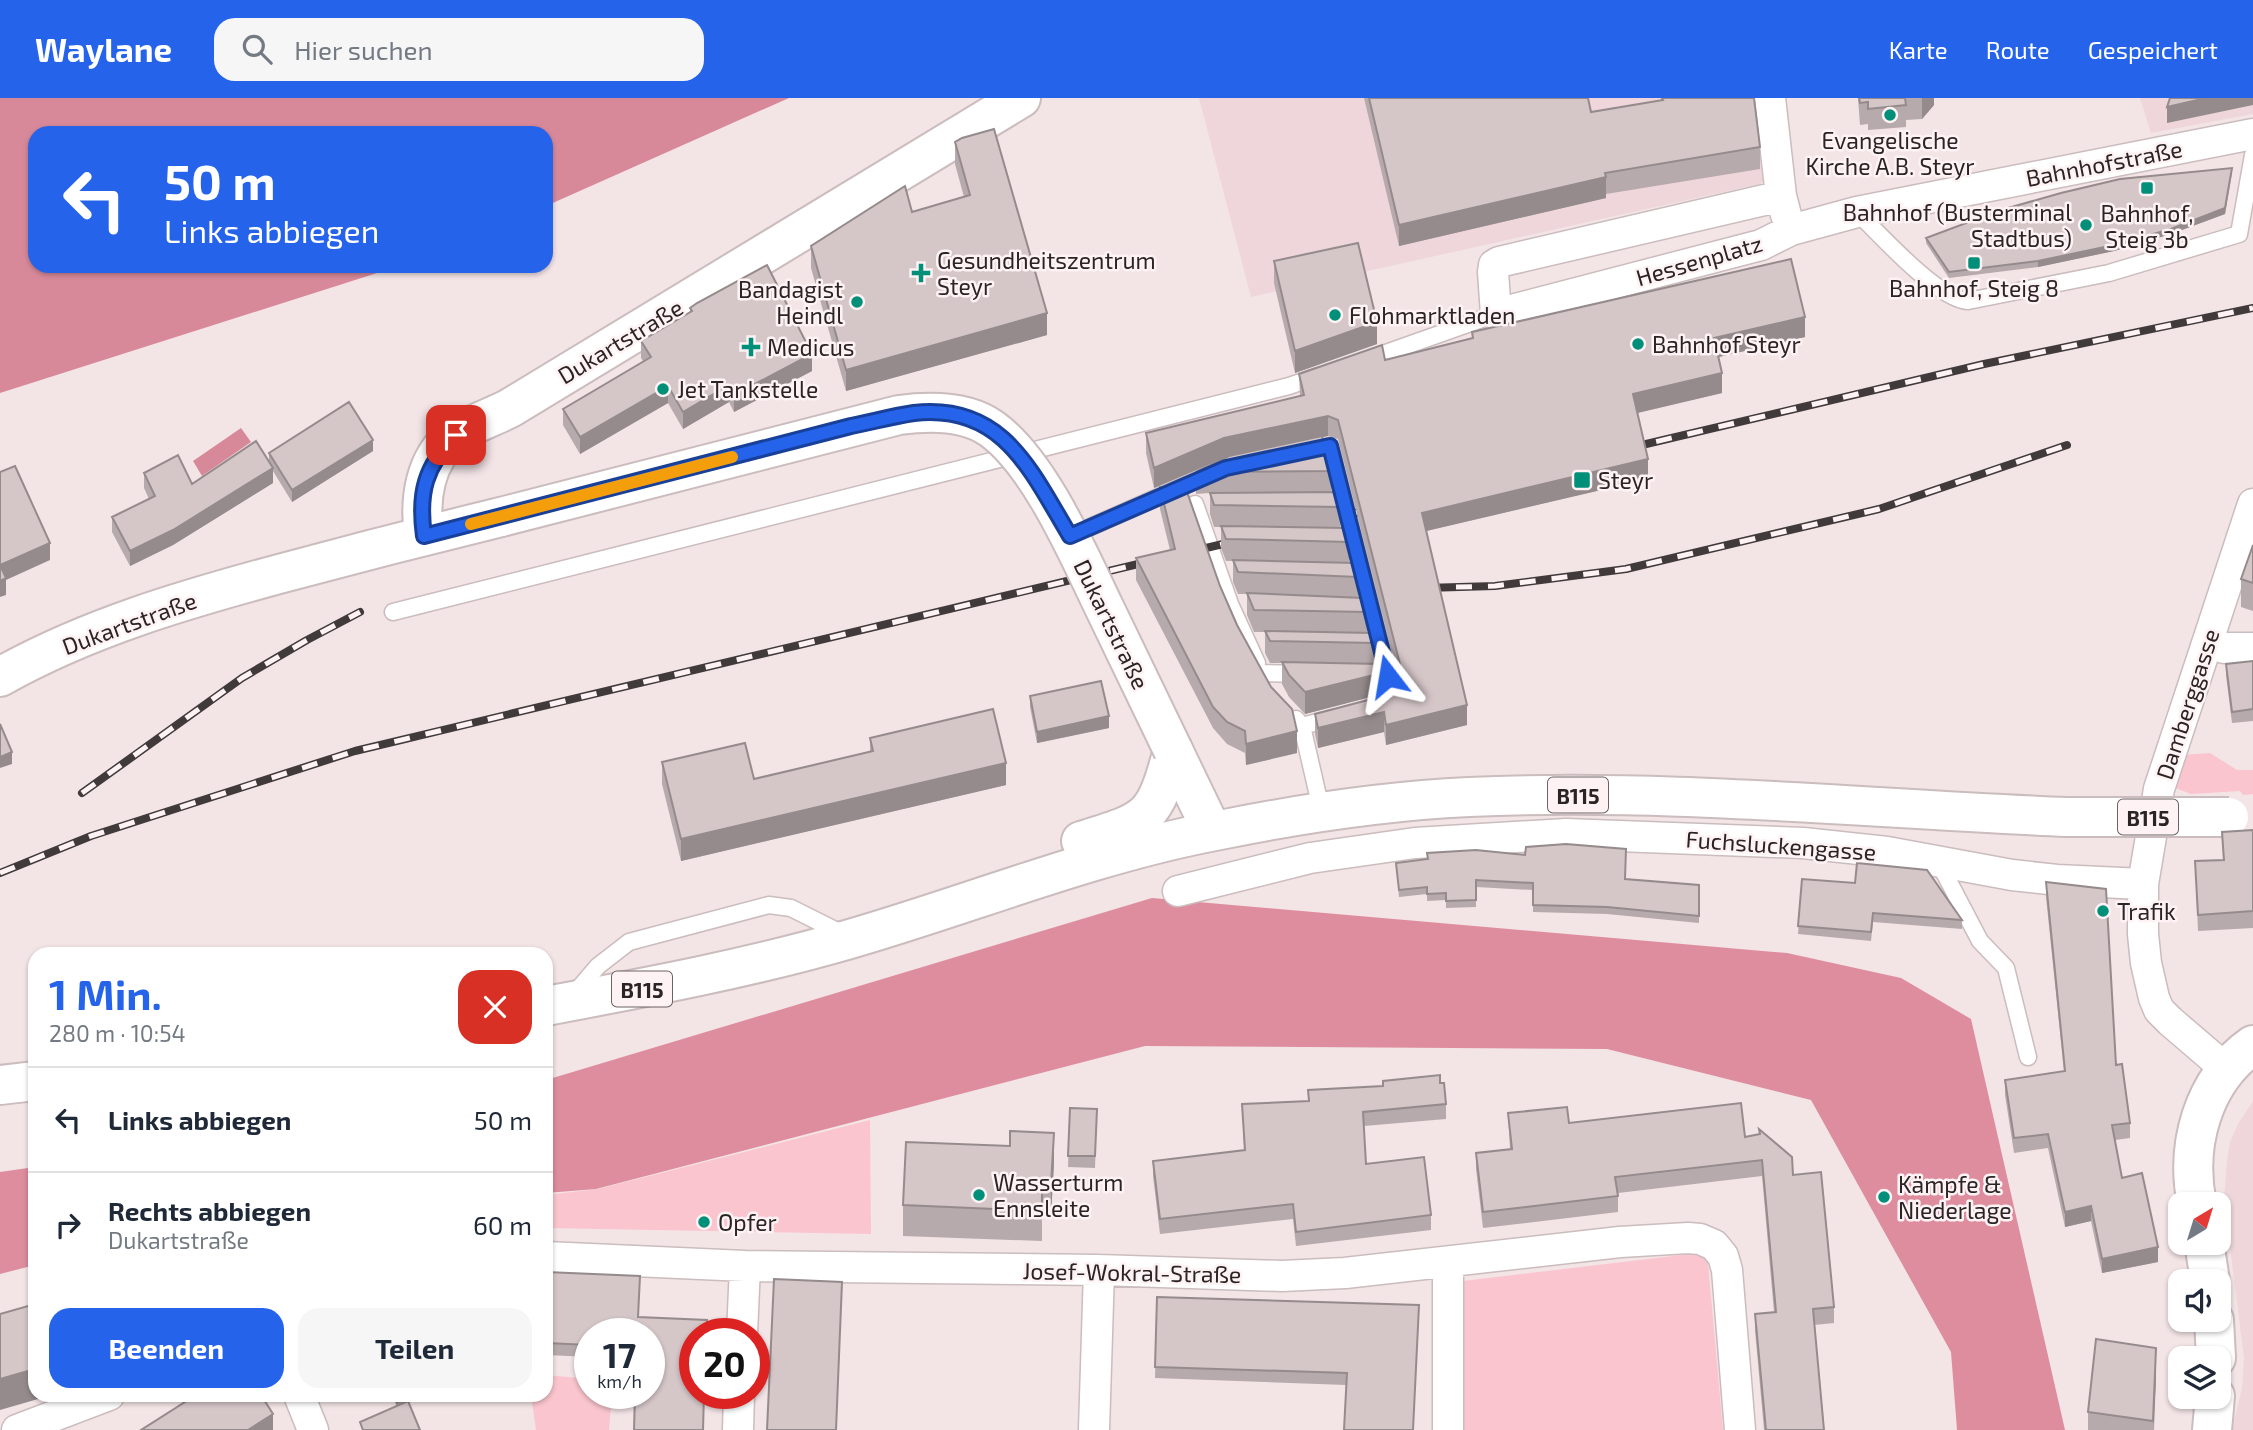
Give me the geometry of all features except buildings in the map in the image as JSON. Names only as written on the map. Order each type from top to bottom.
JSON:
[{"type":"main road","name":"Dukartstraße","points":[[424,536],[422,494],[429,470],[440,451],[456,435],[521,401],[1021,98]]},
{"type":"main road","name":"Dukartstraße","points":[[0,677],[24,663],[113,624],[208,594],[851,426],[899,415],[936,412],[972,419],[991,428],[1027,466],[1070,536],[1212,831]]},
{"type":"main road","points":[[984,896],[1024,859],[1128,827],[1144,816],[1157,799],[1173,750]]},
{"type":"main road","name":"B115","points":[[556,1004],[717,972],[851,939],[1091,863],[1212,831],[1382,804],[1465,797],[1629,794],[2067,817],[2241,817]]},
{"type":"main road","name":"Damberggasse","points":[[2195,1192],[2192,1170],[2193,1147],[2199,1120],[2210,1096],[2240,1057]]},
{"type":"main road","points":[[0,1085],[28,1082]]},
{"type":"main road","points":[[2212,1430],[2214,1409]]},
{"type":"street","points":[[1770,98],[1781,196]]},
{"type":"street","name":"Bahnhofstraße","points":[[1791,230],[1857,212],[2253,134]]},
{"type":"street","name":"Hessenplatz","points":[[1781,196],[1791,230],[1761,246],[1496,314],[1493,272],[1494,265],[1499,261],[1781,196]]},
{"type":"street","name":"Damberggasse","points":[[2240,1057],[2165,1016],[2154,998],[2143,934],[2144,884],[2159,789],[2253,505]]},
{"type":"street","points":[[2208,643],[2224,648],[2253,648]]},
{"type":"street","name":"Fuchsluckengasse","points":[[1178,891],[1310,858],[1415,842],[1566,834],[1803,843],[1938,860],[2012,876],[2144,884]]},
{"type":"street","name":"Josef-Wokral-Straße","points":[[553,1257],[745,1266],[1099,1270],[1282,1276],[1448,1263],[1633,1241],[1700,1239],[1714,1245],[1723,1256],[1727,1270],[1740,1430]]},
{"type":"street","points":[[1448,1263],[1448,1430]]},
{"type":"street","points":[[743,1318],[745,1266]]},
{"type":"street","points":[[1094,1430],[1099,1270]]},
{"type":"street","points":[[18,1430],[91,1402]]},
{"type":"street","points":[[302,1402],[313,1430]]},
{"type":"street","points":[[738,1430],[739,1409]]},
{"type":"lane","points":[[1857,212],[1932,284],[1957,299],[1968,301],[2109,273],[2239,234],[2253,155]]},
{"type":"lane","points":[[393,612],[1289,387],[1496,314]]},
{"type":"lane","points":[[1291,454],[1330,446],[1345,540],[1382,676],[1395,702],[1302,726]]},
{"type":"lane","points":[[1070,536],[1226,468]]},
{"type":"lane","points":[[1155,498],[1202,503],[1247,642],[1274,693]]},
{"type":"lane","points":[[1247,642],[1270,642]]},
{"type":"lane","points":[[1262,673],[1315,674]]},
{"type":"lane","points":[[1287,710],[1302,726],[1322,813]]},
{"type":"lane","points":[[1938,860],[1980,941],[2006,968],[2028,1056]]},
{"type":"lane","points":[[556,1004],[629,942],[769,905],[791,908],[851,939]]},
{"type":"shaded area","points":[[0,98],[789,98],[553,203],[553,126],[28,126],[28,273],[377,273],[0,393]]},
{"type":"shaded area","points":[[1199,98],[1758,98],[1768,182],[1251,297]]},
{"type":"shaded area","points":[[2140,98],[2253,98],[2253,114],[2151,133]]},
{"type":"shaded area","points":[[241,428],[251,442],[202,476],[193,461]]},
{"type":"shaded area","points":[[2210,753],[2237,770],[2253,770],[2253,794],[2243,795],[2240,791],[2191,794],[2173,787],[2183,755]]},
{"type":"shaded area","points":[[1152,898],[1787,953],[1901,978],[1971,1019],[2065,1430],[1957,1430],[1951,1352],[1811,1100],[1607,1049],[1145,1046],[596,1189],[553,1192],[553,1078]]},
{"type":"shaded area","points":[[2253,1101],[2253,1430],[2232,1430],[2242,1388],[2244,1358],[2231,1255],[2231,1192],[2225,1192],[2230,1142]]},
{"type":"shaded area","points":[[870,1120],[871,1234],[553,1228],[553,1194],[598,1189]]},
{"type":"shaded area","points":[[28,1168],[28,1267],[0,1274],[0,1172]]},
{"type":"shaded area","points":[[1707,1252],[1723,1430],[1462,1430],[1463,1281]]},
{"type":"shaded area","points":[[553,1376],[574,1378],[574,1409],[611,1409],[609,1430],[536,1430],[532,1402],[553,1402]]},
{"type":"railway","points":[[1625,449],[1984,364],[2253,308]]},
{"type":"railway","points":[[1424,588],[1495,586],[1626,569],[1879,509],[2067,445]]},
{"type":"railway","points":[[1321,521],[1376,508]]},
{"type":"railway","points":[[1189,552],[1240,540]]},
{"type":"railway","points":[[0,873],[91,836],[355,751],[1155,560]]},
{"type":"railway","points":[[82,793],[242,678],[360,612]]},
{"type":"slow traffic","points":[[471,524],[732,457]]},
{"type":"place","name":"Evangelische Kirche A.B. Steyr","points":[[1890,115]]},
{"type":"place","name":"Bahnhof, Steig 3b","points":[[2147,188]]},
{"type":"place","name":"Bahnhof (Busterminal Stadtbus)","points":[[2086,225]]},
{"type":"place","name":"Bahnhof, Steig 8","points":[[1974,263]]},
{"type":"place","name":"Gesundheitszentrum Steyr","points":[[921,273]]},
{"type":"place","name":"Bandagist Heindl","points":[[857,302]]},
{"type":"place","name":"Flohmarktladen","points":[[1335,315]]},
{"type":"place","name":"Bahnhof Steyr","points":[[1638,344]]},
{"type":"place","name":"Medicus","points":[[751,347]]},
{"type":"place","name":"Jet Tankstelle","points":[[663,389]]},
{"type":"place","name":"Steyr","points":[[1582,480]]},
{"type":"place","name":"Trafik","points":[[2103,911]]},
{"type":"place","name":"Wasserturm Ennsleite","points":[[979,1195]]},
{"type":"place","name":"Kämpfe & Niederlage","points":[[1884,1197]]},
{"type":"place","name":"Opfer","points":[[704,1222]]},
{"type":"route","points":[[456,435],[440,451],[429,470],[422,494],[424,536],[851,426],[917,413],[955,414],[991,428],[1027,466],[1070,536],[1226,468],[1330,446],[1388,676]]}]
